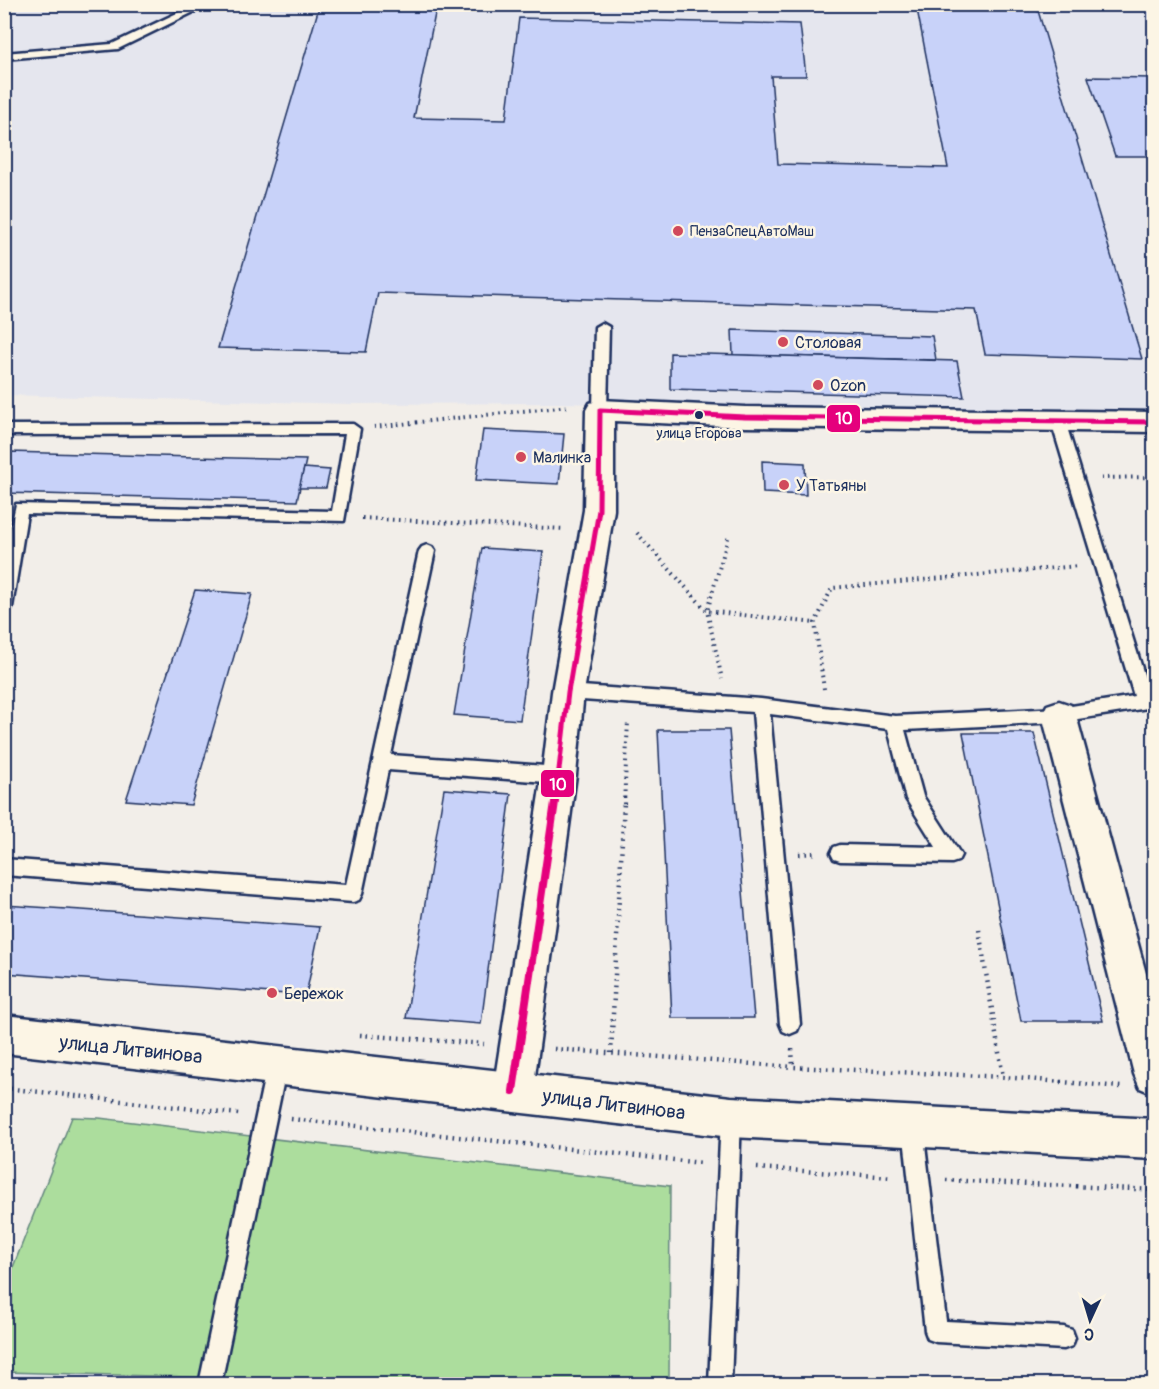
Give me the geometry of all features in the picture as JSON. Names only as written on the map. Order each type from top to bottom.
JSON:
[{"type":"street","points":[[513,1092],[560,775],[568,692],[599,510],[600,410],[745,417],[1155,422]]},
{"type":"street","points":[[1059,715],[1139,1081]]},
{"type":"street","name":"улица Литвинова","points":[[4,1034],[730,1117],[1155,1139]]},
{"type":"lane","points":[[4,56],[114,47],[206,4]]},
{"type":"lane","points":[[600,410],[602,327]]},
{"type":"lane","points":[[568,692],[761,706],[895,723],[1059,715],[1149,701],[1102,564],[1058,421]]},
{"type":"lane","points":[[4,430],[353,429],[339,517],[21,508],[4,607]]},
{"type":"lane","points":[[4,867],[352,894],[427,552]]},
{"type":"lane","points":[[761,706],[790,1024]]},
{"type":"lane","points":[[840,853],[952,855],[915,799],[895,723]]},
{"type":"lane","points":[[381,762],[560,775]]},
{"type":"lane","points":[[210,1384],[277,1065]]},
{"type":"lane","points":[[720,1384],[730,1166],[730,1117]]},
{"type":"lane","points":[[913,1128],[936,1331],[1064,1338]]},
{"type":"path","points":[[1076,478],[1155,477]]},
{"type":"path","points":[[339,517],[565,529]]},
{"type":"path","points":[[637,533],[707,611],[815,623]]},
{"type":"path","points":[[728,538],[707,611],[728,703]]},
{"type":"path","points":[[828,714],[815,623],[832,588],[1102,564]]},
{"type":"path","points":[[611,1053],[629,696]]},
{"type":"path","points":[[775,854],[840,853]]},
{"type":"path","points":[[979,930],[1004,1077]]},
{"type":"path","points":[[790,1024],[793,1067]]},
{"type":"path","points":[[356,1035],[793,1067],[1139,1081]]},
{"type":"path","points":[[4,1088],[730,1166],[1155,1190]]},
{"type":"shaded area","points":[[5,5],[1154,5],[1154,416],[561,403],[351,404],[5,395]]},
{"type":"shaded area","points":[[5,1365],[978,1384],[5,1384]]},
{"type":"green space","points":[[72,1117],[99,1118],[670,1186],[669,1384],[445,1384],[5,1372],[4,1290]]},
{"type":"building","name":"ПензаСпецАвтоМаш","points":[[320,4],[437,4],[414,118],[506,120],[519,18],[800,24],[806,76],[771,76],[778,164],[948,168],[916,4],[1036,4],[1142,359],[985,354],[976,310],[378,293],[366,352],[218,348]]},
{"type":"building","points":[[1088,77],[1154,78],[1154,156],[1115,156]]},
{"type":"building","points":[[732,330],[932,336],[936,360],[733,355]]},
{"type":"building","points":[[670,353],[957,361],[964,397],[670,389]]},
{"type":"building","name":"Малинка","points":[[483,430],[564,434],[559,484],[476,480]]},
{"type":"building","points":[[9,452],[306,460],[297,501],[4,493],[4,463]]},
{"type":"building","name":"У Татьяны","points":[[762,461],[805,463],[806,495],[763,493]]},
{"type":"building","points":[[304,468],[330,470],[326,488],[299,488]]},
{"type":"building","points":[[482,548],[543,552],[520,720],[454,715]]},
{"type":"building","points":[[195,590],[252,594],[191,805],[126,800]]},
{"type":"building","points":[[658,730],[729,730],[754,1018],[672,1018]]},
{"type":"building","points":[[963,733],[1034,733],[1103,1021],[1021,1021]]},
{"type":"building","points":[[444,789],[511,794],[481,1024],[406,1018]]},
{"type":"building","points":[[4,905],[320,927],[306,995],[272,993],[4,973]]},
{"type":"transit line","name":"10","points":[[513,1091],[559,775],[568,692],[599,510],[600,410],[745,417],[1154,422]]},
{"type":"place","name":"ПензаСпецАвтоМаш","points":[[678,231]]},
{"type":"place","name":"Столовая","points":[[783,342]]},
{"type":"place","name":"Ozon","points":[[818,385]]},
{"type":"place","name":"улица Егорова","points":[[699,415]]},
{"type":"place","name":"Малинка","points":[[521,457]]},
{"type":"place","name":"У Татьяны","points":[[784,485]]},
{"type":"place","name":"Бережок","points":[[272,993]]}]
